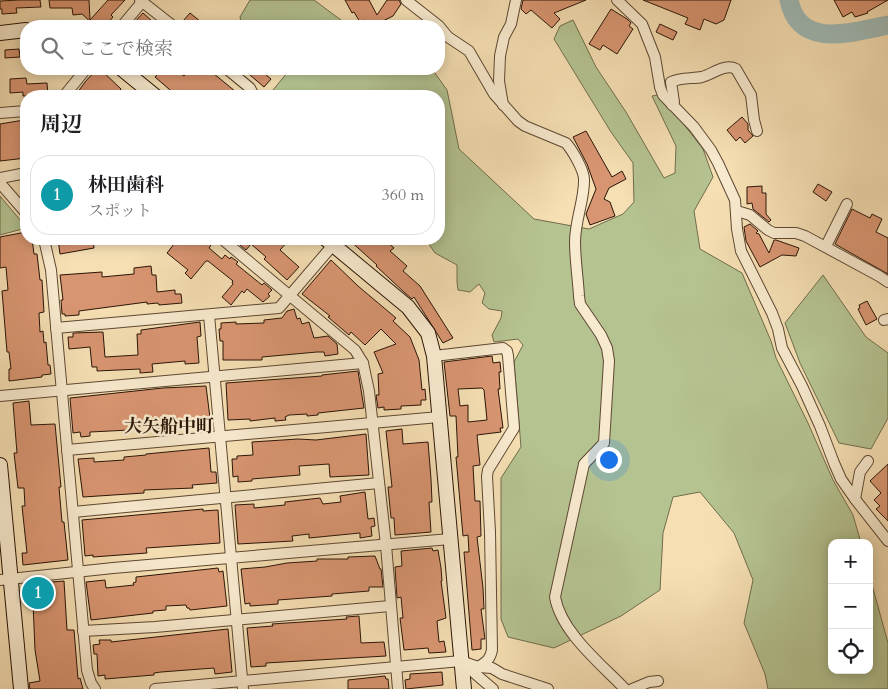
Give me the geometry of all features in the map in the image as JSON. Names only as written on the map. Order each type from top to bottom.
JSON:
[{"type":"street","points":[[406,0],[431,20]]},
{"type":"street","points":[[503,106],[499,81],[500,56],[504,37],[511,24],[516,0]]},
{"type":"street","points":[[616,0],[642,24],[655,57],[660,88],[664,95],[694,127],[714,155],[735,200],[740,251],[772,313],[778,328],[782,348],[816,418],[841,479],[888,541]]},
{"type":"street","points":[[127,20],[141,1],[165,20]]},
{"type":"street","points":[[0,33],[20,31]]},
{"type":"street","points":[[445,33],[469,50],[503,106],[525,126],[566,143],[584,174],[576,223],[575,243],[580,304],[601,335],[607,348],[609,377],[604,443],[584,464],[555,597],[560,616],[573,636],[624,689]]},
{"type":"street","points":[[672,104],[674,102],[671,82],[702,77],[716,70],[732,67],[736,69],[751,95],[757,131]]},
{"type":"street","points":[[69,90],[81,75]]},
{"type":"street","points":[[129,75],[148,90]]},
{"type":"street","points":[[234,75],[251,90]]},
{"type":"street","points":[[0,113],[20,111]]},
{"type":"street","points":[[0,178],[20,174]]},
{"type":"street","points":[[0,183],[20,206]]},
{"type":"street","points":[[826,246],[847,204]]},
{"type":"street","points":[[737,211],[750,216],[768,230],[796,233],[826,246],[888,282]]},
{"type":"street","points":[[45,245],[51,270],[60,390],[87,670],[95,689]]},
{"type":"street","points":[[229,245],[356,350],[363,363],[370,390],[374,424],[398,689]]},
{"type":"street","points":[[56,328],[279,308],[291,296],[328,245]]},
{"type":"street","points":[[334,245],[408,307],[428,333],[434,356],[464,689]]},
{"type":"street","points":[[209,315],[243,685]]},
{"type":"street","points":[[434,356],[503,348],[507,351],[508,356],[514,428],[488,470],[492,650],[487,662],[478,667]]},
{"type":"street","points":[[0,396],[363,363]]},
{"type":"street","points":[[67,450],[439,417]]},
{"type":"street","points":[[855,499],[860,484],[860,472],[868,460]]},
{"type":"street","points":[[0,465],[6,580],[20,689]]},
{"type":"street","points":[[73,512],[379,483]]},
{"type":"street","points":[[6,580],[450,539]]},
{"type":"street","points":[[83,632],[390,606]]},
{"type":"street","points":[[461,661],[493,689]]},
{"type":"street","points":[[155,689],[243,685],[396,666],[461,661],[478,667],[492,668],[502,674],[548,689]]},
{"type":"street","points":[[632,689],[658,680]]},
{"type":"green space","points":[[250,0],[314,0],[341,20],[241,20],[240,17]]},
{"type":"green space","points":[[573,20],[596,67],[626,112],[664,178],[675,173],[676,146],[652,96],[658,95],[703,149],[713,177],[694,211],[700,249],[742,273],[771,341],[776,358],[833,480],[853,515],[860,539],[828,539],[828,674],[873,674],[873,589],[888,643],[888,689],[768,689],[765,674],[744,623],[753,580],[734,533],[700,492],[673,497],[663,533],[660,590],[621,616],[554,648],[508,637],[501,619],[501,478],[521,447],[514,362],[523,345],[518,339],[494,342],[492,335],[501,318],[502,311],[489,309],[482,303],[485,293],[479,284],[470,292],[458,290],[457,265],[435,253],[429,245],[445,245],[445,90],[273,90],[285,75],[436,75],[447,90],[459,149],[534,219],[589,229],[623,214],[634,202],[633,163],[611,132],[554,39],[560,26]]},
{"type":"green space","points":[[0,196],[20,220],[20,230],[0,235]]},
{"type":"green space","points":[[823,275],[866,337],[888,353],[888,418],[871,449],[839,443],[800,363],[785,323]]},
{"type":"building","points":[[40,0],[41,7],[16,8],[17,13],[2,14],[0,1]]},
{"type":"building","points":[[49,0],[89,0],[90,20],[82,14],[73,15],[72,8],[50,8]]},
{"type":"building","points":[[108,0],[125,0],[111,15],[113,17],[110,20],[90,20]]},
{"type":"building","points":[[345,0],[369,0],[377,15],[387,0],[399,0],[401,4],[393,16],[385,20],[359,20],[354,12],[352,13]]},
{"type":"building","points":[[523,0],[586,0],[554,13],[560,19],[552,28],[531,10],[526,14],[521,9]]},
{"type":"building","points":[[643,0],[731,0],[724,20],[716,24],[704,19],[700,30],[685,24],[688,18]]},
{"type":"building","points":[[834,0],[888,0],[868,13],[855,17],[852,12],[843,17]]},
{"type":"building","points":[[611,9],[627,19],[631,23],[629,26],[633,29],[617,54],[603,45],[600,50],[589,44]]},
{"type":"building","points":[[143,13],[151,20],[137,20]]},
{"type":"building","points":[[190,13],[199,20],[184,20]]},
{"type":"building","points":[[660,24],[677,32],[673,40],[656,32]]},
{"type":"building","points":[[19,49],[20,57],[5,58],[5,50]]},
{"type":"building","points":[[91,75],[106,75],[121,89],[79,90]]},
{"type":"building","points":[[157,75],[215,75],[234,90],[170,90],[155,77]]},
{"type":"building","points":[[250,75],[266,75],[271,79],[264,87]]},
{"type":"building","points":[[26,78],[27,84],[47,83],[48,90],[20,90],[20,92],[10,93],[10,79]]},
{"type":"building","points":[[742,117],[748,124],[748,130],[753,136],[745,143],[740,137],[736,141],[727,130]]},
{"type":"building","points":[[20,121],[20,159],[0,161],[0,124]]},
{"type":"building","points":[[586,131],[612,177],[622,171],[626,179],[609,188],[604,199],[610,202],[615,216],[590,225],[586,214],[596,189],[587,164],[573,137]]},
{"type":"building","points":[[818,184],[832,192],[826,201],[813,192]]},
{"type":"building","points":[[762,186],[762,193],[766,193],[766,214],[771,220],[769,222],[753,209],[752,203],[747,204],[747,187]]},
{"type":"building","points":[[852,209],[870,218],[872,214],[882,219],[876,232],[888,238],[888,274],[835,244]]},
{"type":"building","points":[[750,224],[758,231],[756,233],[759,234],[769,253],[774,240],[776,240],[799,248],[796,256],[782,255],[760,267],[746,241],[744,227]]},
{"type":"building","points":[[20,233],[20,245],[33,245],[34,254],[37,254],[40,280],[42,280],[44,312],[39,313],[40,332],[43,331],[44,343],[46,342],[48,365],[50,365],[51,374],[9,381],[9,369],[11,369],[9,352],[7,352],[2,291],[8,290],[6,267],[0,268],[0,237]]},
{"type":"building","points":[[59,245],[94,245],[94,248],[60,254]]},
{"type":"building","points":[[173,245],[211,245],[209,248],[222,259],[225,255],[230,259],[231,257],[238,262],[236,264],[262,285],[264,283],[272,290],[268,294],[270,296],[263,302],[247,289],[244,293],[242,291],[231,305],[222,297],[233,284],[233,281],[208,261],[191,279],[185,273],[188,270],[167,253]]},
{"type":"building","points":[[240,245],[250,245],[246,250]]},
{"type":"building","points":[[252,245],[285,245],[280,250],[299,267],[287,280],[264,259],[266,257]]},
{"type":"building","points":[[355,245],[391,245],[394,248],[390,251],[407,266],[403,271],[420,286],[453,338],[443,343],[414,297],[412,299]]},
{"type":"building","points":[[331,260],[396,318],[393,321],[410,337],[419,360],[422,390],[425,389],[426,400],[421,400],[421,405],[401,406],[401,409],[384,410],[384,407],[378,408],[376,395],[379,395],[378,374],[383,373],[374,352],[396,344],[381,329],[365,345],[351,332],[349,335],[328,317],[330,316],[302,294]]},
{"type":"building","points":[[151,266],[152,275],[156,275],[157,292],[175,290],[175,294],[181,294],[182,303],[159,305],[158,303],[147,304],[147,302],[79,311],[79,315],[65,316],[65,314],[62,314],[61,300],[63,300],[60,275],[102,272],[102,277],[134,274],[134,268]]},
{"type":"building","points":[[867,301],[877,319],[866,325],[858,309],[860,308],[859,305]]},
{"type":"building","points":[[294,309],[297,319],[300,318],[302,324],[309,322],[314,338],[328,336],[337,344],[338,354],[325,356],[324,352],[317,352],[262,357],[262,360],[223,360],[223,341],[220,341],[219,329],[221,329],[221,323],[264,323],[264,320],[282,318],[287,311]]},
{"type":"building","points":[[200,322],[201,336],[197,337],[199,363],[185,364],[185,361],[152,364],[153,372],[140,373],[140,369],[97,371],[97,367],[92,367],[90,347],[69,349],[68,337],[73,337],[73,333],[103,332],[105,357],[138,355],[137,334],[141,334],[141,330]]},
{"type":"building","points":[[492,356],[493,363],[500,362],[500,389],[498,389],[503,428],[500,428],[501,432],[477,435],[480,465],[473,466],[475,501],[480,501],[481,536],[477,537],[483,588],[484,609],[481,609],[485,639],[481,639],[481,649],[472,650],[464,552],[469,552],[468,535],[463,536],[456,457],[458,457],[456,416],[450,416],[444,362]],"holes":[[[482,388],[484,390],[487,420],[468,422],[468,405],[460,406],[458,389]]]},
{"type":"building","points":[[358,371],[364,408],[318,413],[318,415],[289,415],[285,417],[286,420],[275,421],[275,418],[250,421],[250,419],[228,420],[226,383],[322,376]]},
{"type":"building","points":[[206,386],[210,418],[206,418],[206,422],[200,422],[200,426],[170,430],[170,428],[149,429],[149,425],[130,427],[130,430],[90,432],[90,436],[81,437],[80,432],[73,433],[70,398],[163,388]]},
{"type":"building","points":[[29,401],[31,425],[55,424],[62,522],[64,522],[68,560],[23,565],[22,553],[27,553],[22,506],[25,506],[24,488],[18,488],[14,453],[17,453],[13,403]]},
{"type":"building","points":[[402,429],[403,444],[428,442],[432,502],[429,502],[431,532],[395,535],[394,518],[391,518],[388,487],[392,487],[386,431]]},
{"type":"building","points":[[366,434],[369,475],[330,477],[329,464],[299,466],[300,475],[238,482],[238,476],[233,477],[232,459],[237,459],[237,456],[253,455],[252,442],[298,439],[316,440]]},
{"type":"building","points":[[209,448],[211,472],[216,472],[217,483],[192,485],[193,488],[144,490],[144,493],[83,497],[78,459],[94,458],[94,462],[124,460],[124,457]]},
{"type":"building","points":[[888,464],[888,521],[876,509],[880,506],[874,500],[881,493],[870,481]]},
{"type":"building","points":[[365,492],[368,519],[374,518],[375,526],[371,527],[372,536],[360,538],[360,533],[309,538],[309,534],[292,536],[293,541],[238,544],[235,505],[254,504],[254,508],[285,505],[285,502],[320,498],[323,504],[341,502],[340,496]]},
{"type":"building","points":[[203,509],[203,511],[218,510],[220,543],[146,548],[147,553],[85,556],[82,520]]},
{"type":"building","points":[[432,548],[433,551],[438,550],[441,568],[446,618],[437,621],[439,642],[444,641],[446,652],[429,653],[428,648],[404,650],[400,618],[403,618],[401,597],[397,598],[395,567],[402,566],[401,551]]},
{"type":"building","points":[[375,556],[381,569],[383,587],[369,587],[369,591],[332,594],[332,596],[278,600],[278,604],[250,606],[250,603],[245,604],[241,569],[317,561],[317,559],[348,559],[348,557]]},
{"type":"building","points":[[218,568],[219,572],[223,571],[227,606],[190,610],[186,605],[166,606],[166,610],[153,611],[153,613],[91,620],[86,582],[105,580],[106,588],[134,585],[136,577]]},
{"type":"building","points":[[64,581],[67,630],[74,630],[78,679],[80,678],[83,689],[30,689],[29,683],[40,681],[35,650],[33,602],[30,602],[29,584]]},
{"type":"building","points":[[359,616],[361,643],[384,642],[386,656],[266,663],[266,666],[251,667],[247,628],[273,626],[272,624],[347,619],[346,617]]},
{"type":"building","points":[[228,629],[232,672],[215,674],[214,668],[105,679],[105,675],[98,676],[97,654],[94,654],[93,645],[100,644],[99,640],[111,640],[111,642]]},
{"type":"building","points":[[442,672],[443,685],[406,689],[405,680],[410,679],[410,674]]},
{"type":"building","points":[[385,676],[388,679],[389,689],[348,689],[348,680]]},
{"type":"waterway","points":[[789,0],[795,16],[804,26],[815,32],[843,33],[888,25]]},
{"type":"place","name":"林田歯科","points":[[38,593]]},
{"type":"district","name":"大矢船中町","points":[[169,426]]}]
